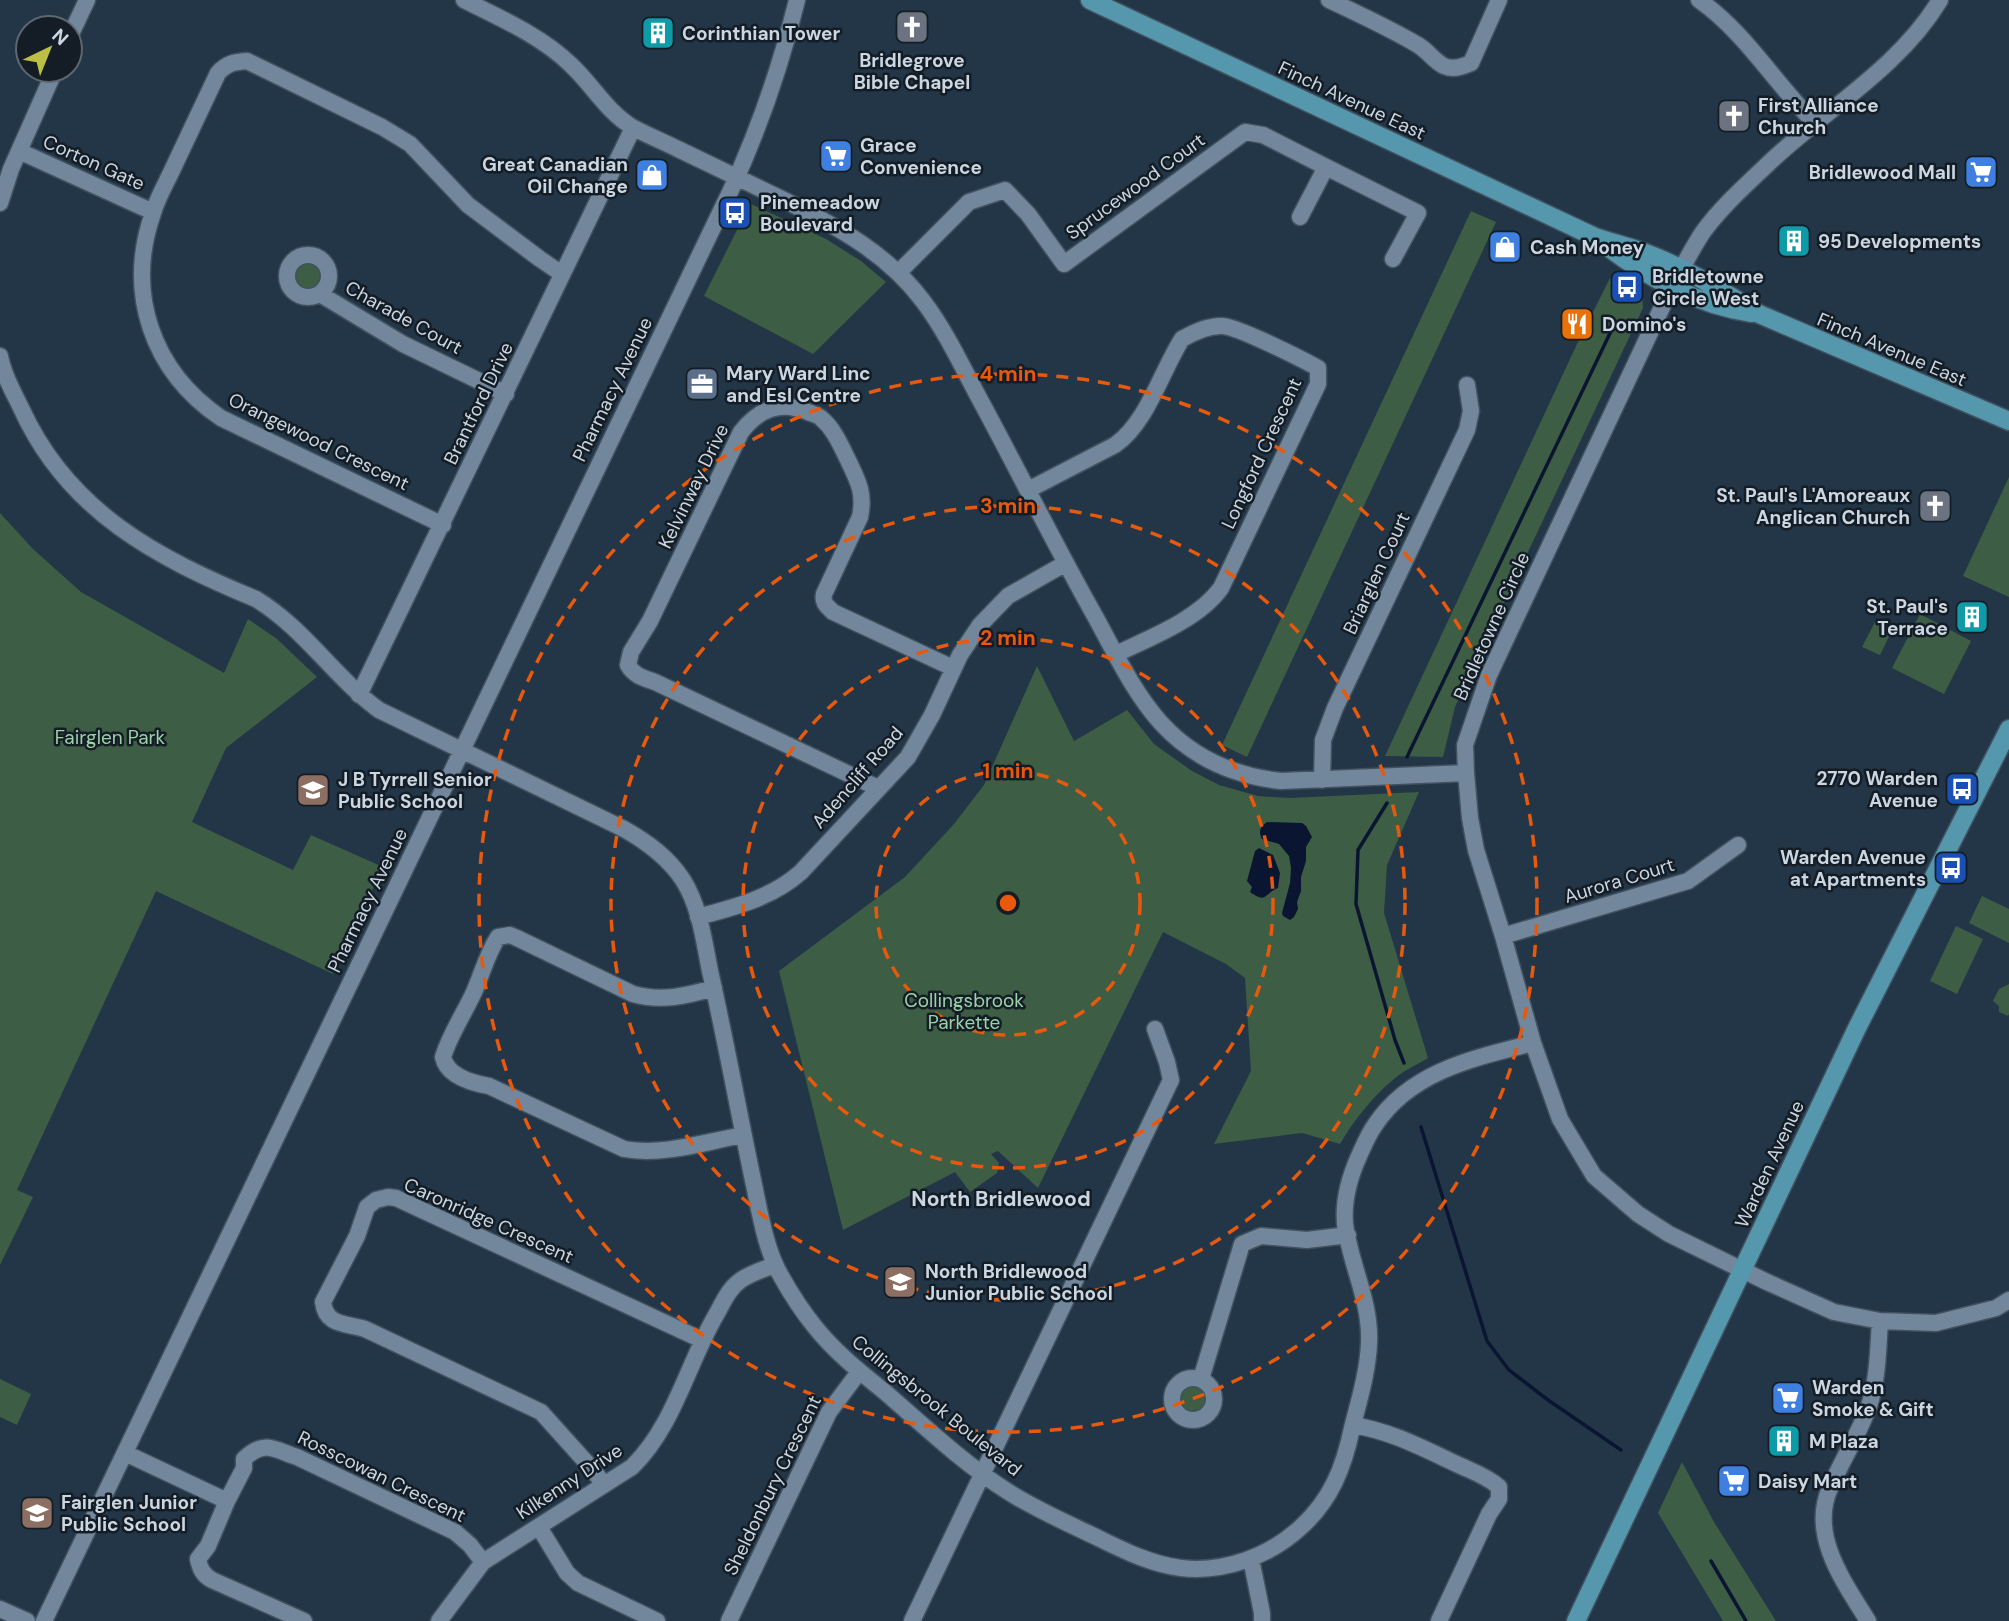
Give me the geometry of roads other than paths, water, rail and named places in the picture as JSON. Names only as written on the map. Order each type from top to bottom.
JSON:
[{"type":"main road","name":"Finch Avenue East","points":[[1090,0],[1595,237],[1639,250],[1727,293],[1759,314],[2009,421]]},
{"type":"main road","name":"Finch Avenue East","points":[[1595,237],[1633,266],[1671,288],[1730,310],[1759,314]]},
{"type":"main road","name":"Warden Avenue","points":[[1576,1621],[1857,1028],[2009,729]]},
{"type":"street","name":"Pharmacy Avenue","points":[[44,1621],[737,177],[769,94],[797,0]]},
{"type":"street","points":[[1329,0],[1399,34],[1430,52],[1444,65],[1457,68],[1471,63],[1499,0]]},
{"type":"street","points":[[1699,0],[1709,6],[1815,123]]},
{"type":"street","name":"Bridletowne Circle","points":[[1940,0],[1897,53],[1865,84],[1771,161],[1703,232],[1671,288],[1489,675],[1465,745],[1466,773],[1476,850],[1533,1043],[1560,1119],[1594,1176],[1658,1228],[1834,1312],[1880,1321],[1936,1323],[1996,1308],[2009,1300]]},
{"type":"street","points":[[467,1],[542,41],[572,66],[603,101],[634,128],[851,235],[899,272],[939,325],[1127,675],[1162,724],[1193,750],[1238,774],[1258,778],[1294,781],[1466,773]]},
{"type":"street","name":"Orangewood Crescent","points":[[443,525],[221,418],[190,393],[168,365],[157,345],[148,323],[142,280],[146,240],[153,212],[218,73],[233,62],[247,61],[382,127],[410,144],[468,205],[562,274]]},
{"type":"street","points":[[0,203],[19,151],[49,84]]},
{"type":"street","name":"Brantford Drive","points":[[359,695],[634,128]]},
{"type":"street","name":"Sprucewood Court","points":[[899,272],[969,202],[1005,190],[1028,214],[1064,264],[1245,132],[1264,135],[1418,212],[1393,260]]},
{"type":"street","name":"Corton Gate","points":[[19,151],[153,212]]},
{"type":"street","points":[[1300,217],[1326,167]]},
{"type":"street","name":"Charade Court","points":[[320,294],[403,344],[506,394]]},
{"type":"street","name":"Longford Crescent","points":[[1028,490],[1126,437],[1142,414],[1182,339],[1192,333],[1207,327],[1225,326],[1318,368],[1318,384],[1215,598],[1189,617],[1116,654]]},
{"type":"street","name":"Collingsbrook Boulevard","points":[[0,356],[5,388],[45,452],[76,490],[115,526],[157,553],[271,609],[293,627],[359,695],[388,715],[639,838],[658,851],[682,878],[694,901],[763,1223],[775,1265],[800,1308],[849,1364],[982,1472],[1026,1503],[1143,1559],[1183,1568],[1213,1567],[1251,1559],[1291,1536],[1327,1498],[1346,1457],[1367,1360],[1369,1341],[1363,1295],[1345,1211],[1353,1170],[1371,1130],[1395,1100],[1413,1085],[1439,1071],[1533,1043]]},
{"type":"street","name":"Briarglen Court","points":[[1322,780],[1323,740],[1335,708],[1467,430],[1471,411],[1466,385]]},
{"type":"street","name":"Kelvinway Drive","points":[[878,788],[641,677],[628,665],[741,432],[751,419],[767,410],[787,406],[795,406],[821,417],[837,438],[860,485],[863,505],[860,517],[824,594],[825,604],[833,612],[953,668]]},
{"type":"street","name":"Adencliff Road","points":[[698,917],[764,897],[792,880],[908,757],[932,715],[953,668],[980,625],[1007,596],[1066,563]]},
{"type":"street","name":"Aurora Court","points":[[1503,936],[1688,881],[1738,845]]},
{"type":"street","points":[[714,988],[663,999],[648,998],[633,994],[517,938],[498,937],[452,1034],[443,1057],[444,1063],[449,1070],[466,1079],[489,1086],[624,1149],[640,1152],[658,1150],[743,1135]]},
{"type":"street","points":[[912,1621],[1171,1080],[1155,1029]]},
{"type":"street","name":"Caronridge Crescent","points":[[604,1485],[541,1412],[365,1329],[334,1322],[326,1315],[323,1302],[357,1236],[367,1207],[376,1200],[396,1198],[702,1340]]},
{"type":"street","points":[[1201,1379],[1242,1244],[1261,1236],[1307,1240],[1348,1235]]},
{"type":"street","name":"Kilkenny Drive","points":[[439,1621],[483,1562],[632,1467],[650,1447],[665,1423],[702,1340],[731,1289],[749,1275],[775,1265]]},
{"type":"street","points":[[1868,1621],[1829,1552],[1822,1513],[1830,1486],[1874,1392],[1880,1321]]},
{"type":"street","name":"Sheldonbury Crescent","points":[[729,1621],[829,1412],[859,1372]]},
{"type":"street","points":[[1353,1425],[1404,1438],[1474,1471],[1499,1488],[1499,1499],[1489,1514],[1439,1621]]},
{"type":"street","name":"Rosscowan Crescent","points":[[304,1621],[212,1580],[200,1568],[198,1559],[208,1546],[244,1468],[244,1459],[259,1448],[276,1448],[455,1532],[483,1562]]},
{"type":"street","points":[[125,1453],[227,1501]]},
{"type":"street","points":[[539,1527],[567,1573],[578,1583],[657,1621]]},
{"type":"street","points":[[1251,1559],[1262,1621]]},
{"type":"street","points":[[0,1609],[27,1621]]},
{"type":"water","points":[[1267,822],[1302,823],[1312,837],[1306,847],[1298,909],[1290,920],[1282,913],[1290,883],[1289,856],[1279,844],[1262,839],[1260,829]]},
{"type":"water","points":[[1259,848],[1273,855],[1280,873],[1278,888],[1262,898],[1250,892],[1252,887],[1247,881],[1255,851]]},
{"type":"waterway","points":[[1407,757],[1613,327]]},
{"type":"waterway","points":[[1387,803],[1358,850],[1356,904],[1404,1063]]},
{"type":"waterway","points":[[1421,1127],[1487,1341],[1509,1370],[1621,1450]]},
{"type":"waterway","points":[[1711,1561],[1746,1621]]},
{"type":"place","name":"Bridlegrove Bible Chapel","points":[[912,27]]},
{"type":"place","name":"Corinthian Tower","points":[[658,33]]},
{"type":"place","name":"First Alliance Church","points":[[1734,116]]},
{"type":"place","name":"Grace Convenience","points":[[836,156]]},
{"type":"place","name":"Bridlewood Mall","points":[[1981,172]]},
{"type":"place","name":"Great Canadian Oil Change","points":[[652,175]]},
{"type":"place","name":"Pinemeadow Boulevard","points":[[735,213]]},
{"type":"place","name":"95 Developments","points":[[1794,241]]},
{"type":"place","name":"Cash Money","points":[[1505,247]]},
{"type":"place","name":"Bridletowne Circle West","points":[[1627,287]]},
{"type":"place","name":"Domino's","points":[[1577,324]]},
{"type":"place","name":"Mary Ward Linc and Esl Centre","points":[[702,384]]},
{"type":"place","name":"St. Paul's L'Amoreaux Anglican Church","points":[[1935,506]]},
{"type":"place","name":"St. Paul's Terrace","points":[[1972,617]]},
{"type":"place","name":"2770 Warden Avenue","points":[[1962,789]]},
{"type":"place","name":"J B Tyrrell Senior Public School","points":[[313,790]]},
{"type":"place","name":"Warden Avenue at Apartments","points":[[1951,868]]},
{"type":"place","name":"North Bridlewood Junior Public School","points":[[900,1282]]},
{"type":"place","name":"Warden Smoke & Gift","points":[[1788,1398]]},
{"type":"place","name":"M Plaza","points":[[1784,1441]]},
{"type":"place","name":"Daisy Mart","points":[[1734,1481]]},
{"type":"place","name":"Fairglen Junior Public School","points":[[37,1513]]},
{"type":"district","name":"North Bridlewood","points":[[1001,1199]]},
{"type":"park label","name":"Fairglen Park","points":[[110,737]]},
{"type":"park label","name":"Collingsbrook Parkette","points":[[964,1011]]}]
